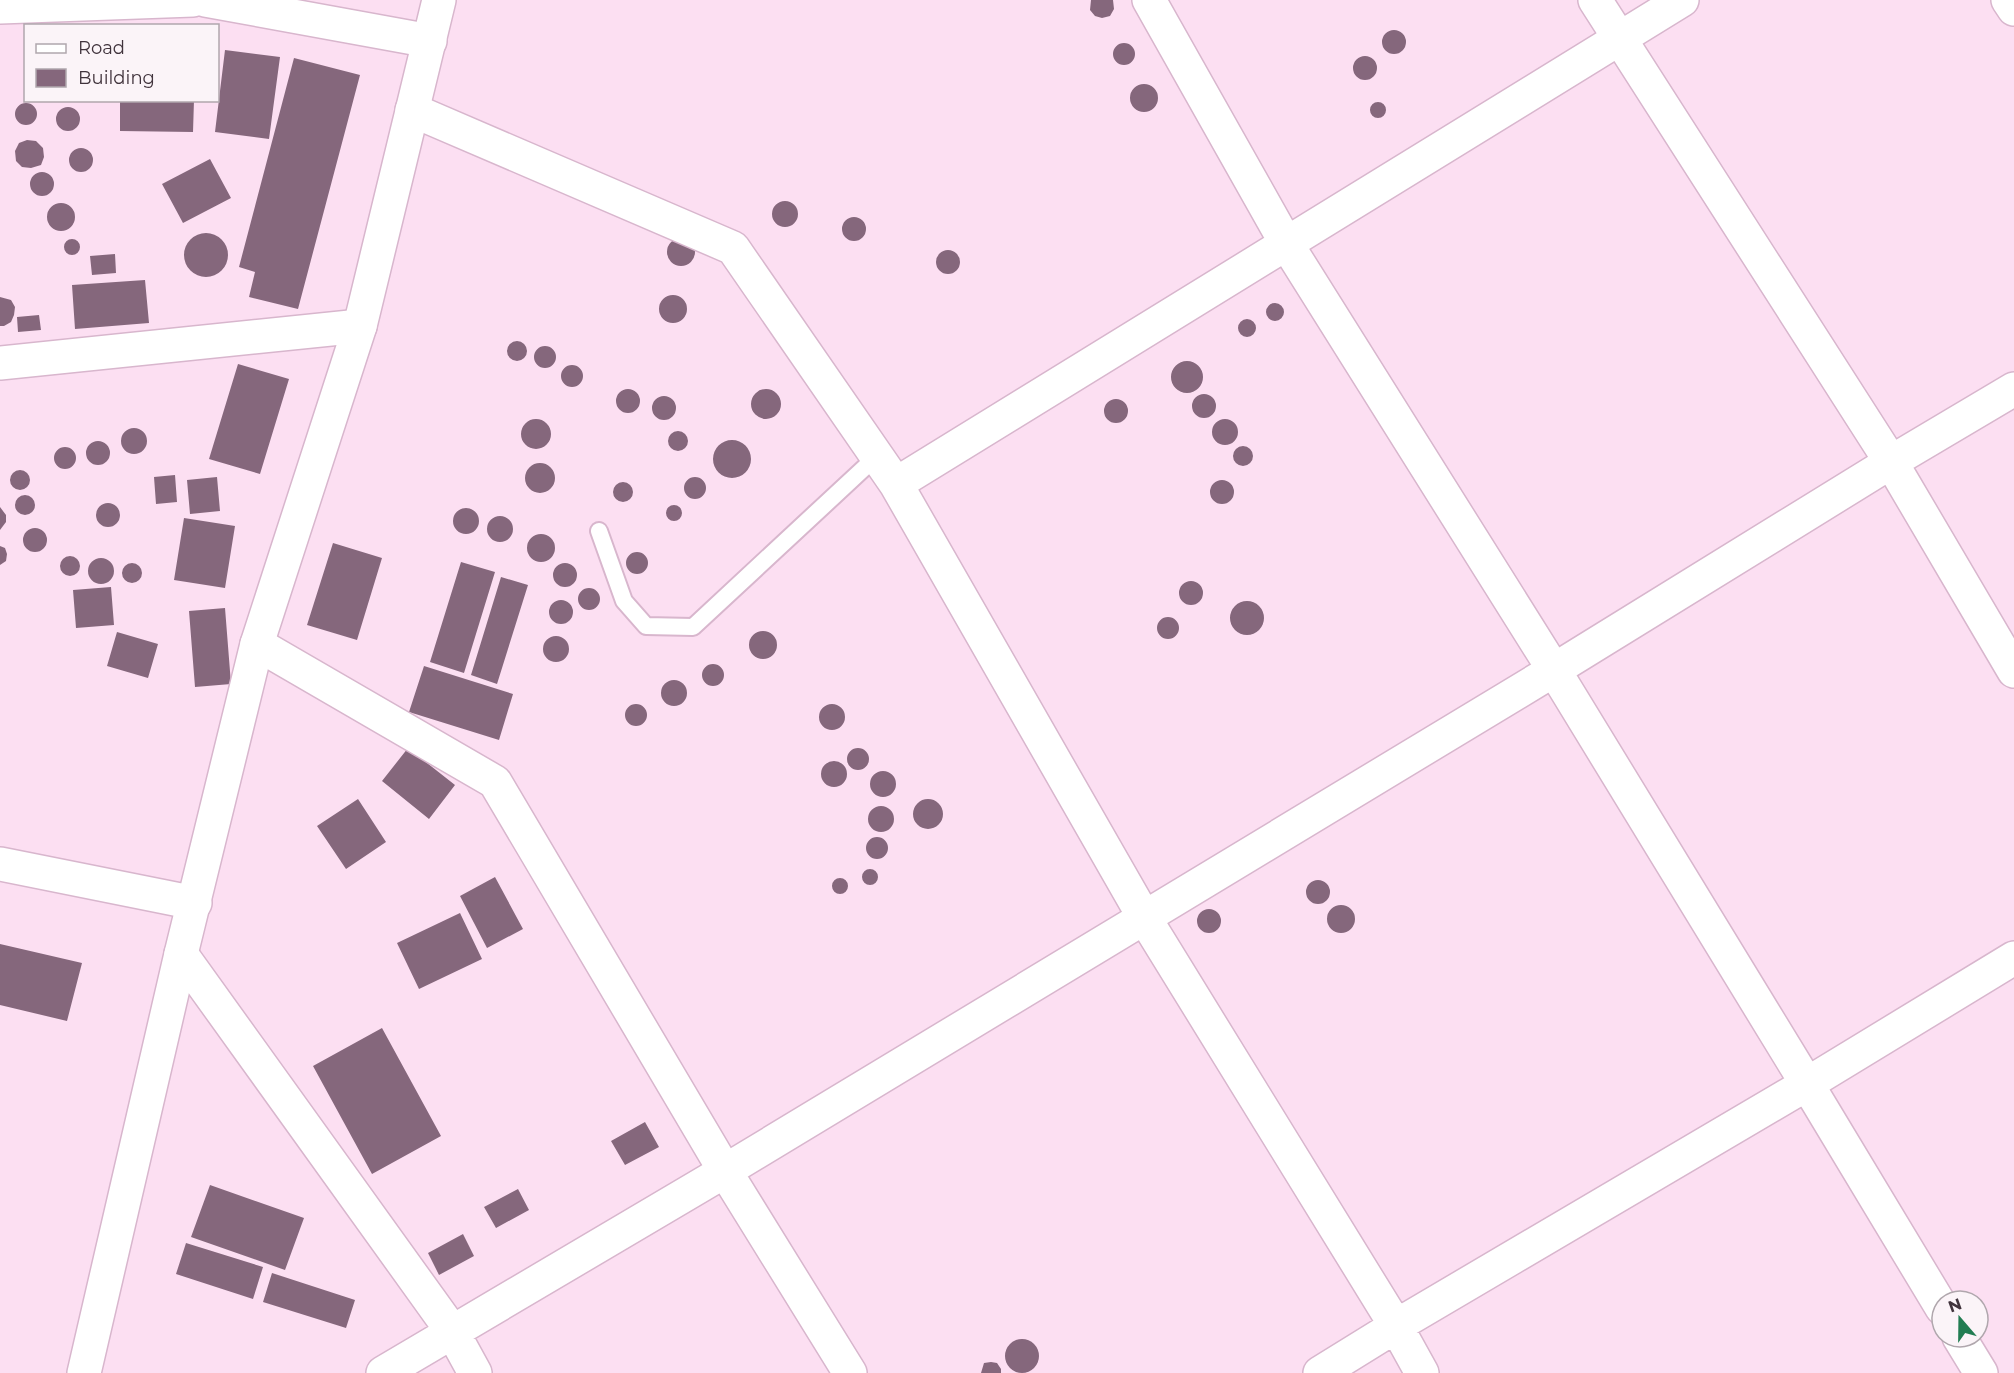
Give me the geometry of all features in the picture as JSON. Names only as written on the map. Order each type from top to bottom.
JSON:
[{"type":"street","points":[[0,7],[193,0]]},
{"type":"street","points":[[205,0],[430,41]]},
{"type":"street","points":[[84,1373],[181,954],[256,644],[360,326],[439,0]]},
{"type":"street","points":[[1149,0],[1286,243],[1554,670],[1931,1289]]},
{"type":"street","points":[[1595,0],[1891,462],[2014,671]]},
{"type":"street","points":[[896,484],[1682,0]]},
{"type":"street","points":[[2008,0],[2014,9]]},
{"type":"street","points":[[412,110],[733,248],[896,484],[1144,917],[1396,1326],[1422,1373]]},
{"type":"street","points":[[0,363],[360,326]]},
{"type":"street","points":[[383,1373],[724,1171],[1554,670],[1891,462],[2014,389]]},
{"type":"street","points":[[256,644],[495,782],[724,1171],[850,1373]]},
{"type":"street","points":[[0,864],[195,903]]},
{"type":"street","points":[[181,954],[452,1331],[475,1373]]},
{"type":"street","points":[[1320,1373],[2014,958]]},
{"type":"street","points":[[1966,1349],[1981,1373]]},
{"type":"lane","points":[[599,531],[624,601],[646,626],[693,627],[876,457]]},
{"type":"building","points":[[1091,0],[1113,0],[1114,9],[1110,16],[1102,18],[1095,16],[1090,10]]},
{"type":"building","points":[[1394,30],[1403,33],[1406,42],[1403,51],[1394,54],[1385,51],[1382,42],[1385,33]]},
{"type":"building","points":[[1124,43],[1132,46],[1135,54],[1132,62],[1124,65],[1116,62],[1113,54],[1116,46]]},
{"type":"building","points":[[225,50],[280,57],[269,139],[215,132]]},
{"type":"building","points":[[1365,56],[1374,59],[1377,68],[1374,77],[1365,80],[1356,77],[1353,68],[1356,59]]},
{"type":"building","points":[[294,58],[360,75],[298,309],[249,297],[255,272],[239,267]]},
{"type":"building","points":[[1144,84],[1154,88],[1158,98],[1154,108],[1144,112],[1134,108],[1130,98],[1134,88]]},
{"type":"building","points":[[120,102],[194,102],[193,132],[120,131]]},
{"type":"building","points":[[1378,102],[1384,104],[1386,110],[1384,116],[1378,118],[1372,116],[1370,110],[1372,104]]},
{"type":"building","points":[[22,103],[30,103],[37,110],[37,118],[30,125],[22,125],[15,118],[15,110]]},
{"type":"building","points":[[68,107],[76,111],[80,119],[76,127],[68,131],[60,127],[56,119],[60,111]]},
{"type":"building","points":[[27,140],[36,141],[43,148],[44,157],[41,165],[31,168],[22,167],[16,161],[15,151],[19,143]]},
{"type":"building","points":[[81,148],[90,151],[93,160],[90,169],[81,172],[72,169],[69,160],[72,151]]},
{"type":"building","points":[[210,159],[231,198],[183,223],[162,184]]},
{"type":"building","points":[[42,172],[50,176],[54,184],[50,192],[42,196],[34,192],[30,184],[34,176]]},
{"type":"building","points":[[785,201],[794,205],[798,214],[794,223],[785,227],[776,223],[772,214],[776,205]]},
{"type":"building","points":[[61,203],[71,207],[75,217],[71,227],[61,231],[51,227],[47,217],[51,207]]},
{"type":"building","points":[[854,217],[862,221],[866,229],[862,237],[854,241],[846,237],[842,229],[846,221]]},
{"type":"building","points":[[206,233],[215,234],[222,239],[227,246],[227,264],[222,271],[215,276],[206,277],[197,276],[190,271],[185,264],[184,255],[185,246],[190,239],[197,234]]},
{"type":"building","points":[[681,238],[691,242],[695,252],[691,262],[681,266],[671,262],[667,252],[671,242]]},
{"type":"building","points":[[69,239],[75,239],[80,247],[78,253],[69,255],[64,250],[64,244]]},
{"type":"building","points":[[948,250],[957,253],[960,262],[957,271],[948,274],[939,271],[936,262],[939,253]]},
{"type":"building","points":[[115,254],[116,273],[92,275],[90,256]]},
{"type":"building","points":[[145,280],[149,323],[75,329],[72,285]]},
{"type":"building","points":[[673,295],[683,299],[687,309],[683,319],[673,323],[663,319],[659,309],[663,299]]},
{"type":"building","points":[[0,297],[11,300],[15,307],[11,322],[4,326],[0,326]]},
{"type":"building","points":[[1271,303],[1279,303],[1284,308],[1282,319],[1271,321],[1266,316],[1266,308]]},
{"type":"building","points":[[39,315],[41,330],[18,332],[17,317]]},
{"type":"building","points":[[1247,319],[1253,322],[1256,328],[1253,334],[1247,337],[1241,334],[1238,328],[1241,322]]},
{"type":"building","points":[[517,341],[524,344],[527,351],[524,358],[517,361],[510,358],[507,351],[510,344]]},
{"type":"building","points":[[545,346],[553,349],[556,357],[553,365],[545,368],[537,365],[534,357],[537,349]]},
{"type":"building","points":[[1187,361],[1198,366],[1203,377],[1198,388],[1187,393],[1176,388],[1171,377],[1176,366]]},
{"type":"building","points":[[238,364],[289,379],[260,474],[209,459]]},
{"type":"building","points":[[572,365],[582,372],[583,376],[576,386],[572,387],[562,380],[561,376],[568,366]]},
{"type":"building","points":[[628,389],[637,392],[640,401],[637,410],[628,413],[619,410],[616,401],[619,392]]},
{"type":"building","points":[[766,389],[777,393],[781,404],[777,415],[766,419],[755,415],[751,404],[755,393]]},
{"type":"building","points":[[1204,394],[1212,398],[1216,406],[1212,414],[1204,418],[1196,414],[1192,406],[1196,398]]},
{"type":"building","points":[[664,396],[669,397],[675,403],[675,413],[669,419],[664,420],[659,419],[653,413],[652,408],[653,403],[659,397]]},
{"type":"building","points":[[1116,399],[1125,402],[1128,411],[1125,420],[1116,423],[1107,420],[1104,411],[1107,402]]},
{"type":"building","points":[[536,419],[547,423],[551,434],[547,445],[536,449],[525,445],[521,434],[525,423]]},
{"type":"building","points":[[1225,419],[1234,423],[1238,432],[1234,441],[1225,445],[1216,441],[1212,432],[1216,423]]},
{"type":"building","points":[[134,428],[143,432],[147,441],[143,450],[134,454],[125,450],[121,441],[125,432]]},
{"type":"building","points":[[678,431],[685,434],[688,441],[685,448],[678,451],[671,448],[668,441],[671,434]]},
{"type":"building","points":[[732,440],[746,445],[751,459],[746,473],[732,478],[718,473],[713,459],[718,445]]},
{"type":"building","points":[[98,441],[106,445],[110,453],[106,461],[98,465],[90,461],[86,453],[90,445]]},
{"type":"building","points":[[1243,446],[1250,449],[1253,456],[1250,463],[1243,466],[1236,463],[1233,456],[1236,449]]},
{"type":"building","points":[[65,447],[73,450],[76,458],[73,466],[65,469],[57,466],[54,458],[57,450]]},
{"type":"building","points":[[540,463],[546,464],[554,472],[554,484],[546,492],[540,493],[534,492],[526,484],[525,478],[526,472],[534,464]]},
{"type":"building","points":[[20,470],[27,473],[30,480],[27,487],[20,490],[13,487],[10,480],[13,473]]},
{"type":"building","points":[[175,475],[177,502],[156,504],[154,477]]},
{"type":"building","points":[[217,477],[220,511],[190,514],[187,480]]},
{"type":"building","points":[[695,477],[703,480],[706,488],[703,496],[695,499],[687,496],[684,488],[687,480]]},
{"type":"building","points":[[1222,480],[1230,484],[1234,492],[1230,500],[1222,504],[1214,500],[1210,492],[1214,484]]},
{"type":"building","points":[[619,482],[627,482],[633,488],[633,496],[627,502],[619,502],[613,496],[613,488]]},
{"type":"building","points":[[25,495],[32,498],[35,505],[32,512],[25,515],[18,512],[15,505],[18,498]]},
{"type":"building","points":[[108,503],[113,504],[119,510],[119,520],[113,526],[108,527],[103,526],[97,520],[96,515],[97,510],[103,504]]},
{"type":"building","points":[[674,505],[680,507],[682,513],[680,519],[674,521],[668,519],[666,513],[668,507]]},
{"type":"building","points":[[0,507],[6,515],[6,522],[0,530]]},
{"type":"building","points":[[466,508],[475,512],[479,521],[475,530],[466,534],[457,530],[453,521],[457,512]]},
{"type":"building","points":[[500,516],[509,520],[513,529],[509,538],[500,542],[491,538],[487,529],[491,520]]},
{"type":"building","points":[[184,518],[235,526],[225,588],[174,580]]},
{"type":"building","points":[[35,528],[44,531],[47,540],[44,549],[35,552],[26,549],[23,540],[26,531]]},
{"type":"building","points":[[541,534],[551,538],[555,548],[551,558],[541,562],[531,558],[527,548],[531,538]]},
{"type":"building","points":[[333,543],[382,558],[357,640],[307,625]]},
{"type":"building","points":[[0,546],[5,548],[7,554],[6,561],[0,565]]},
{"type":"building","points":[[633,552],[641,552],[648,559],[648,567],[641,574],[633,574],[626,567],[626,559]]},
{"type":"building","points":[[70,556],[77,559],[80,566],[77,573],[70,576],[63,573],[60,566],[63,559]]},
{"type":"building","points":[[101,558],[110,562],[114,571],[110,580],[101,584],[92,580],[88,571],[92,562]]},
{"type":"building","points":[[461,562],[495,572],[464,673],[430,662]]},
{"type":"building","points":[[132,563],[139,566],[142,573],[139,580],[132,583],[125,580],[122,573],[125,566]]},
{"type":"building","points":[[565,563],[574,566],[577,575],[574,584],[565,587],[556,584],[553,575],[556,566]]},
{"type":"building","points":[[501,577],[528,585],[497,684],[471,675]]},
{"type":"building","points":[[1191,581],[1200,584],[1203,593],[1200,602],[1191,605],[1182,602],[1179,593],[1182,584]]},
{"type":"building","points":[[111,587],[114,625],[76,628],[73,590]]},
{"type":"building","points":[[589,588],[597,591],[600,599],[597,607],[589,610],[581,607],[578,599],[581,591]]},
{"type":"building","points":[[561,600],[566,601],[572,607],[572,617],[566,623],[561,624],[556,623],[550,617],[549,612],[550,607],[556,601]]},
{"type":"building","points":[[1247,601],[1259,606],[1264,618],[1259,630],[1247,635],[1235,630],[1230,618],[1235,606]]},
{"type":"building","points":[[225,608],[231,684],[195,687],[189,611]]},
{"type":"building","points":[[1168,617],[1176,620],[1179,628],[1176,636],[1168,639],[1160,636],[1157,628],[1160,620]]},
{"type":"building","points":[[763,631],[773,635],[777,645],[773,655],[763,659],[753,655],[749,645],[753,635]]},
{"type":"building","points":[[117,632],[158,644],[148,678],[107,666]]},
{"type":"building","points":[[556,636],[565,640],[569,649],[565,658],[556,662],[547,658],[543,649],[547,640]]},
{"type":"building","points":[[713,664],[721,667],[724,675],[721,683],[713,686],[705,683],[702,675],[705,667]]},
{"type":"building","points":[[424,666],[513,694],[499,740],[409,712]]},
{"type":"building","points":[[674,680],[683,684],[687,693],[683,702],[674,706],[665,702],[661,693],[665,684]]},
{"type":"building","points":[[636,704],[646,711],[647,715],[640,725],[636,726],[626,719],[625,715],[632,705]]},
{"type":"building","points":[[832,704],[841,708],[845,717],[841,726],[832,730],[823,726],[819,717],[823,708]]},
{"type":"building","points":[[408,748],[455,785],[429,819],[382,781]]},
{"type":"building","points":[[858,748],[866,751],[869,759],[866,767],[858,770],[850,767],[847,759],[850,751]]},
{"type":"building","points":[[834,761],[843,765],[847,774],[843,783],[834,787],[825,783],[821,774],[825,765]]},
{"type":"building","points":[[883,771],[892,775],[896,784],[892,793],[883,797],[874,793],[870,784],[874,775]]},
{"type":"building","points":[[358,799],[386,842],[346,869],[317,826]]},
{"type":"building","points":[[928,799],[939,803],[943,814],[939,825],[928,829],[917,825],[913,814],[917,803]]},
{"type":"building","points":[[881,806],[890,810],[894,819],[890,828],[881,832],[872,828],[868,819],[872,810]]},
{"type":"building","points":[[877,837],[885,840],[888,848],[885,856],[877,859],[869,856],[866,848],[869,840]]},
{"type":"building","points":[[870,869],[876,871],[878,877],[876,883],[870,885],[864,883],[862,877],[864,871]]},
{"type":"building","points":[[495,877],[523,929],[487,948],[460,896]]},
{"type":"building","points":[[837,878],[843,878],[848,886],[846,892],[837,894],[832,889],[832,883]]},
{"type":"building","points":[[1318,880],[1323,881],[1329,887],[1329,897],[1323,903],[1318,904],[1313,903],[1307,897],[1306,892],[1307,887],[1313,881]]},
{"type":"building","points":[[1341,905],[1351,909],[1355,919],[1351,929],[1341,933],[1331,929],[1327,919],[1331,909]]},
{"type":"building","points":[[1204,909],[1214,909],[1221,916],[1221,926],[1214,933],[1204,933],[1197,926],[1197,916]]},
{"type":"building","points":[[460,913],[482,959],[419,989],[397,943]]},
{"type":"building","points":[[0,944],[82,963],[67,1021],[0,1005]]},
{"type":"building","points":[[382,1028],[441,1136],[372,1174],[313,1066]]},
{"type":"building","points":[[645,1122],[659,1147],[625,1165],[611,1141]]},
{"type":"building","points":[[210,1185],[304,1218],[285,1270],[191,1237]]},
{"type":"building","points":[[518,1189],[529,1210],[496,1228],[484,1207]]},
{"type":"building","points":[[463,1234],[474,1256],[439,1275],[428,1253]]},
{"type":"building","points":[[186,1243],[263,1267],[253,1299],[176,1274]]},
{"type":"building","points":[[272,1273],[355,1300],[346,1328],[263,1302]]},
{"type":"building","points":[[1022,1339],[1034,1344],[1039,1356],[1034,1368],[1022,1373],[1010,1368],[1005,1356],[1010,1344]]},
{"type":"building","points":[[984,1363],[997,1363],[1001,1373],[981,1373]]}]
